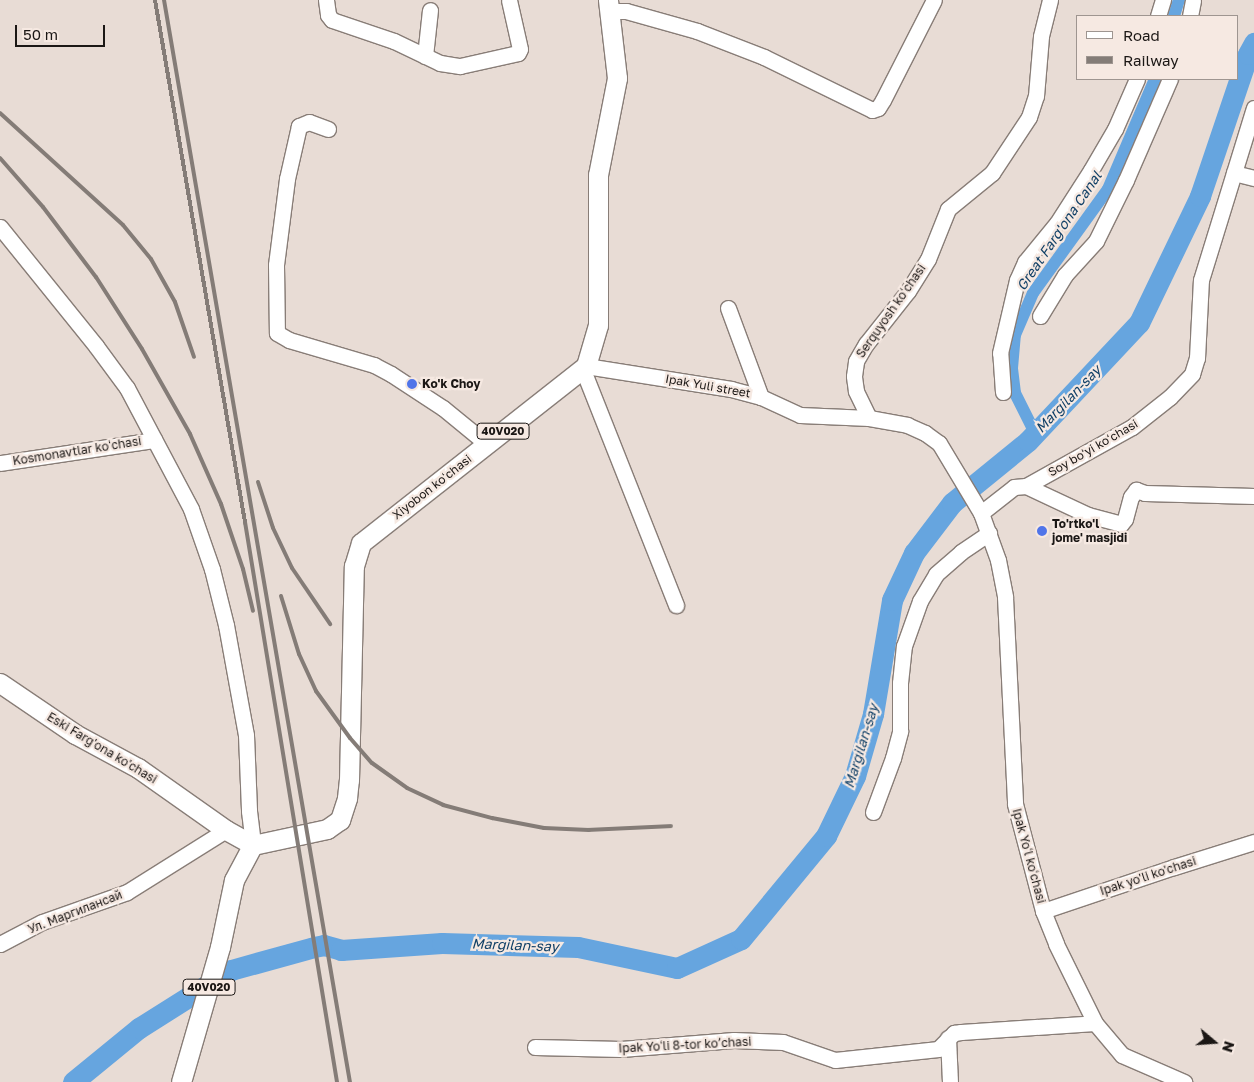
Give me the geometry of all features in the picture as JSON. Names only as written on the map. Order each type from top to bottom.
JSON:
[{"type":"main road","points":[[584,368],[598,324],[598,175],[617,78],[609,5]]},
{"type":"main road","name":"Xiyobon koʻchasi","points":[[253,845],[328,829],[340,820],[347,798],[349,780],[354,566],[361,543],[584,368]]},
{"type":"main road","name":"Eski Farg'ona ko'chasi","points":[[0,683],[75,734],[138,768],[226,830],[253,845]]},
{"type":"main road","name":"40V020","points":[[181,1082],[220,947],[234,880],[253,845]]},
{"type":"street","points":[[326,0],[328,15],[332,20],[394,41],[440,63],[460,66],[518,53],[520,49],[509,0]]},
{"type":"street","points":[[609,5],[697,30],[764,57],[872,110],[878,108],[883,100],[934,0]]},
{"type":"street","name":"Serquyosh koʻchasi","points":[[869,418],[856,390],[854,376],[856,361],[866,344],[913,283],[928,259],[948,209],[992,173],[1029,117],[1036,96],[1041,36],[1050,0]]},
{"type":"street","points":[[1158,15],[1163,0]]},
{"type":"street","points":[[1190,15],[1193,0]]},
{"type":"street","points":[[425,56],[430,10]]},
{"type":"street","points":[[1003,392],[1000,353],[1017,280],[1025,262],[1057,223],[1091,170],[1115,129],[1137,80]]},
{"type":"street","points":[[1040,316],[1065,275],[1096,241],[1126,180],[1170,80]]},
{"type":"street","name":"Soy boʻyi koʻchasi","points":[[981,513],[1014,487],[1026,486],[1132,428],[1170,397],[1192,374],[1197,358],[1201,280],[1254,108]]},
{"type":"street","points":[[328,129],[309,122],[299,126],[287,180],[276,265],[276,334],[289,340],[374,365],[443,408],[487,444]]},
{"type":"street","points":[[1234,173],[1254,178]]},
{"type":"street","points":[[0,226],[96,346],[127,388],[191,509],[212,569],[220,600],[246,735],[248,811],[253,845]]},
{"type":"street","points":[[728,308],[760,397]]},
{"type":"street","points":[[584,368],[676,605]]},
{"type":"street","name":"Ipak Yuli street","points":[[584,368],[731,389],[760,397],[800,415],[869,418],[907,425],[926,433],[939,443],[973,498]]},
{"type":"street","name":"Kosmonavtlar koʻchasi","points":[[0,463],[154,440]]},
{"type":"street","points":[[1026,486],[1088,515],[1121,524],[1125,518],[1131,497],[1136,490],[1145,493],[1254,496]]},
{"type":"street","name":"Ipak Yoʻl koʻchasi","points":[[973,498],[981,513],[998,560],[1005,597],[1015,804],[1043,911],[1056,944],[1095,1023],[1122,1055],[1184,1082]]},
{"type":"street","points":[[873,812],[900,731],[900,684],[904,646],[920,601],[936,574],[961,552],[989,533]]},
{"type":"street","name":"Ул. Маргилансай","points":[[0,944],[42,922],[127,892],[226,830]]},
{"type":"street","name":"Ipak yo'li ko'chasi","points":[[1043,911],[1254,842]]},
{"type":"street","name":"Ipak Yoʻli 8-tor koʼchasi","points":[[535,1047],[621,1049],[734,1040],[783,1042],[835,1060],[938,1049],[954,1033],[961,1032],[1095,1023]]},
{"type":"street","points":[[948,1038],[950,1082]]},
{"type":"waterway","name":"Great Farg'ona Canal","points":[[1174,15],[1179,0]]},
{"type":"waterway","name":"Margilan-say","points":[[73,1082],[139,1028],[231,970],[314,947],[324,945],[341,950],[442,943],[578,947],[677,968],[741,939],[826,836],[855,776],[873,714],[892,600],[914,553],[952,503],[1028,441],[1139,323],[1200,196],[1248,54],[1254,43]]},
{"type":"waterway","name":"Great Farg'ona Canal","points":[[1034,431],[1015,393],[1012,368],[1015,335],[1033,293],[1108,189],[1155,80]]},
{"type":"railway","points":[[155,0],[245,522],[337,1082]]},
{"type":"railway","points":[[164,0],[350,1082]]},
{"type":"railway","points":[[0,113],[123,225],[151,259],[175,302],[194,357]]},
{"type":"railway","points":[[0,158],[43,207],[96,277],[142,349],[190,434],[221,504],[243,569],[253,611]]},
{"type":"railway","points":[[258,482],[273,528],[292,568],[330,624]]},
{"type":"railway","points":[[281,596],[299,654],[316,691],[350,738],[372,763],[407,788],[443,805],[492,818],[544,828],[589,830],[671,826]]},
{"type":"place","name":"Ko'k Choy","points":[[412,384]]},
{"type":"place","name":"To'rtko'l jome' masjidi","points":[[1042,531]]}]
